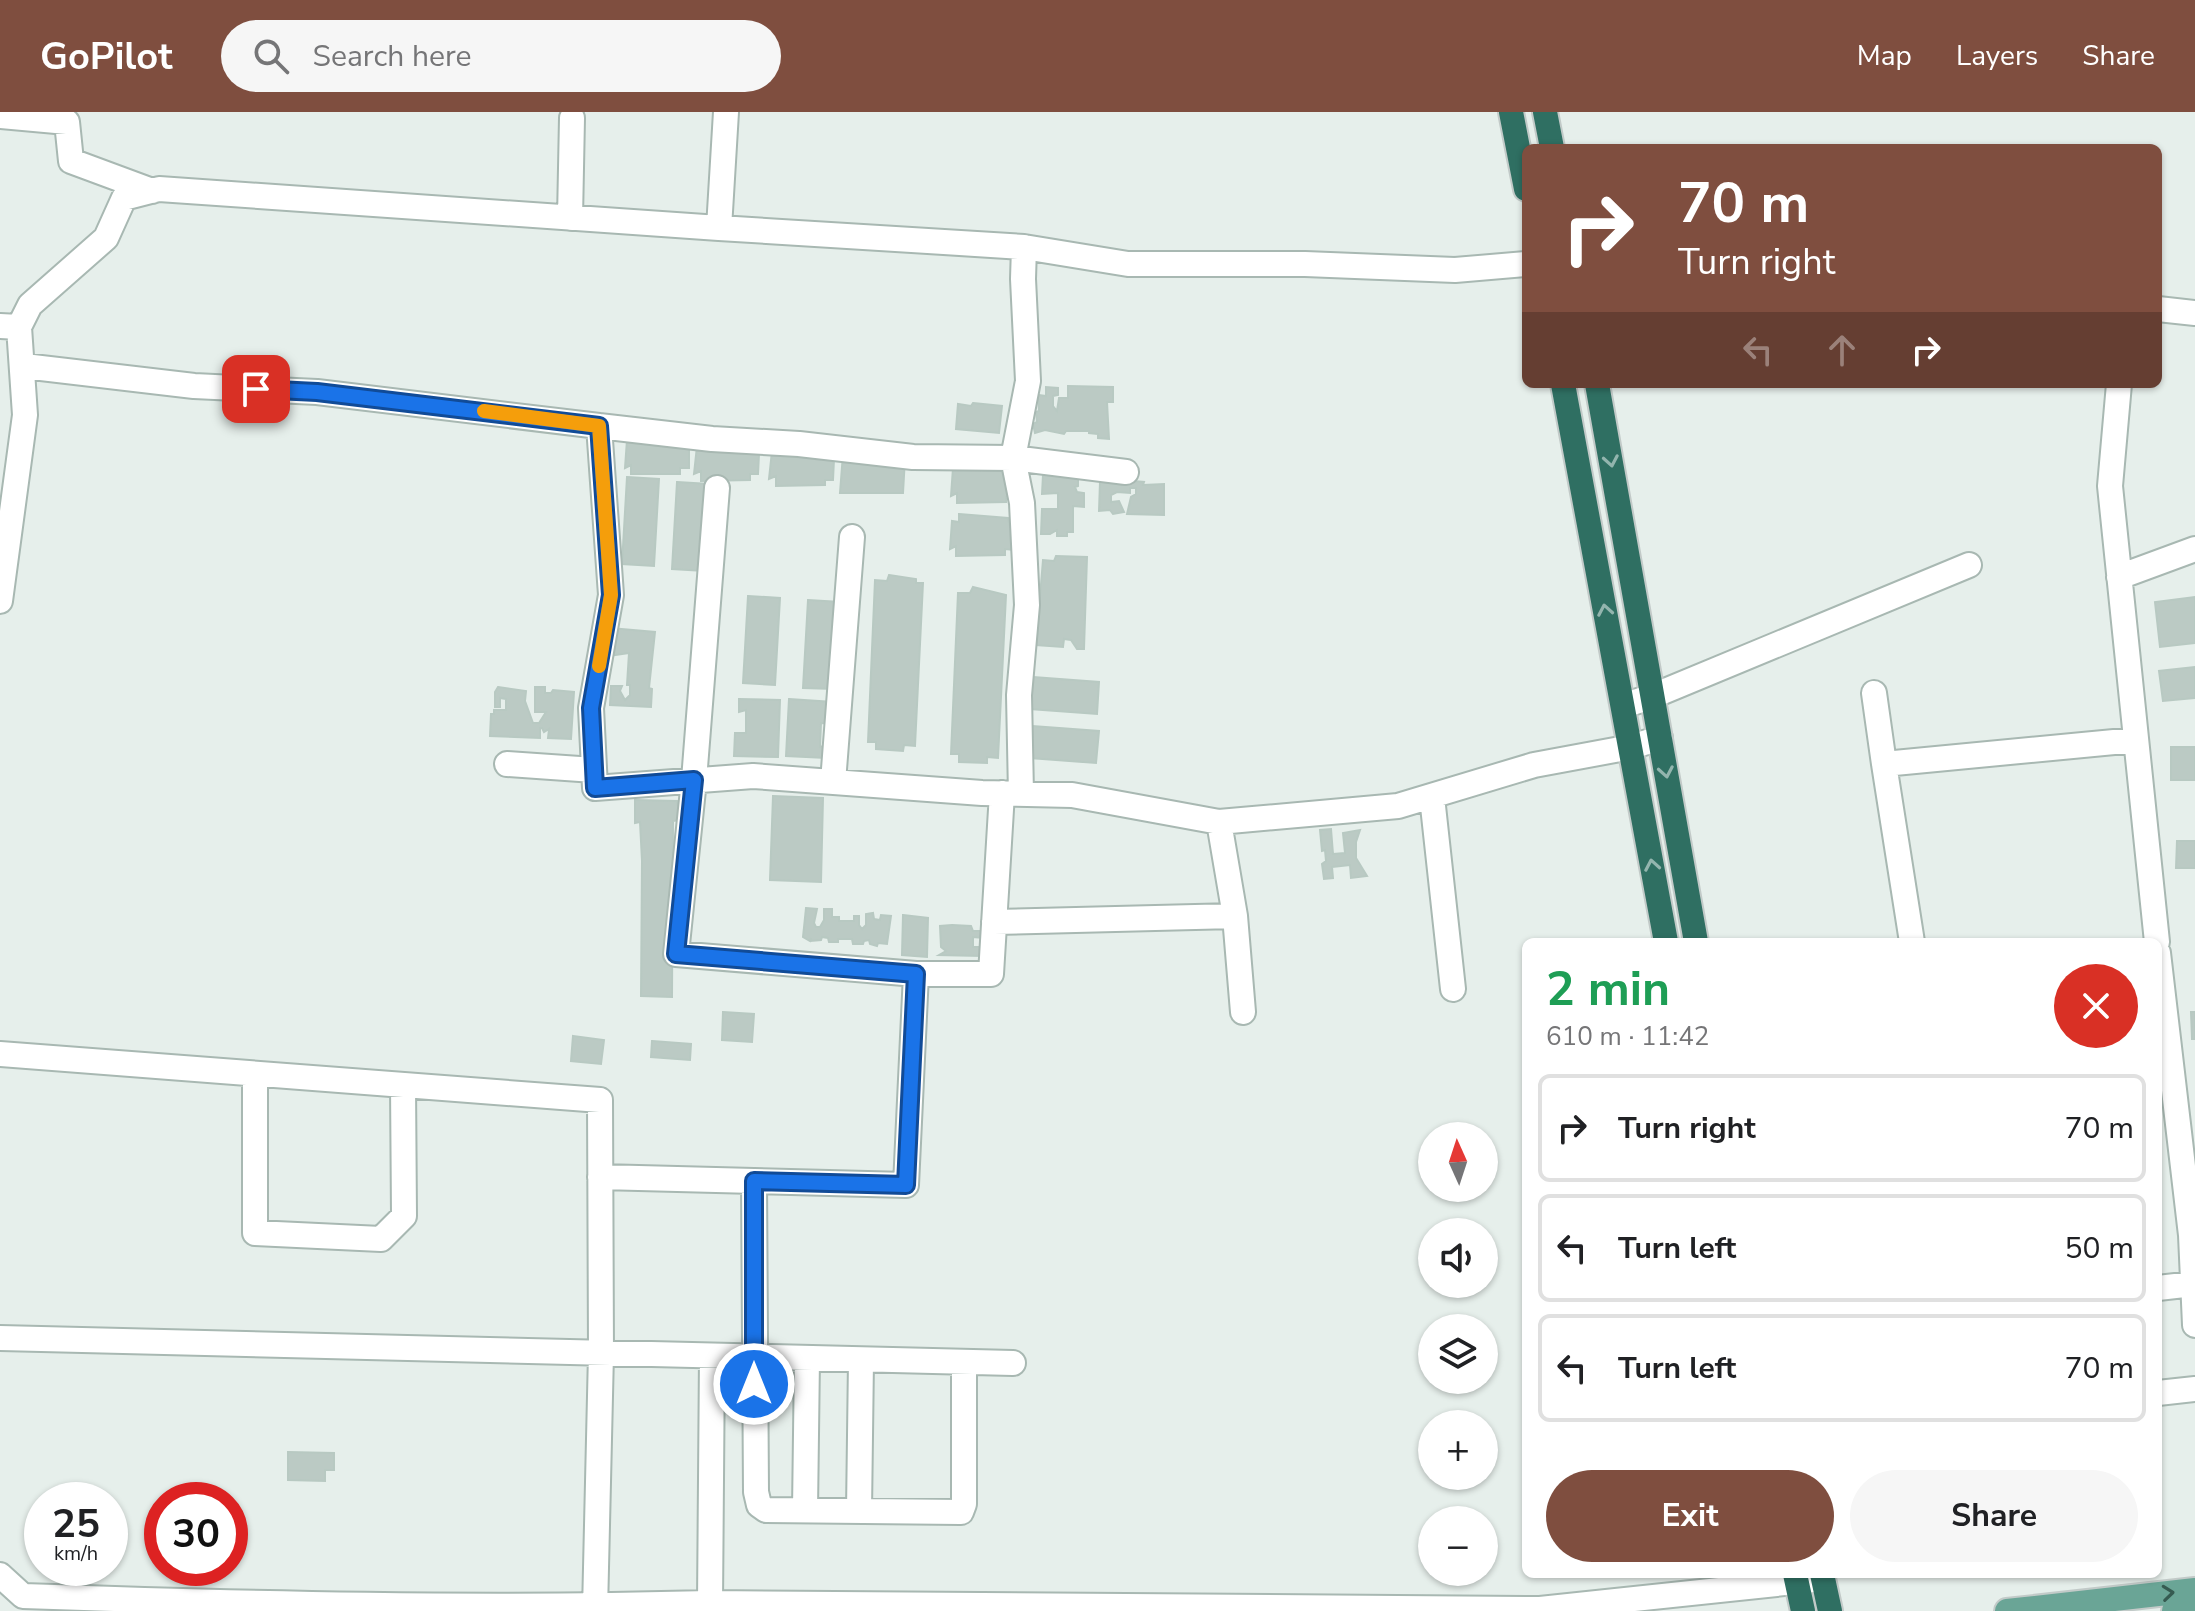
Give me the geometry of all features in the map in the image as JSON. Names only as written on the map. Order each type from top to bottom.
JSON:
[{"type":"highway","points":[[1511,112],[1522,168]]},
{"type":"highway","points":[[1545,112],[1551,144]]},
{"type":"highway","points":[[1564,388],[1665,938]]},
{"type":"highway","points":[[1598,388],[1695,938]]},
{"type":"highway","points":[[1572,432],[1604,427]]},
{"type":"highway","points":[[1598,572],[1630,567]]},
{"type":"highway","points":[[1823,1578],[1830,1611]]},
{"type":"highway","points":[[1796,1579],[1803,1611]]},
{"type":"main road","points":[[2007,1611],[2195,1590]]},
{"type":"main road","points":[[2174,1611],[2195,1609]]},
{"type":"street","points":[[719,228],[726,112]]},
{"type":"street","points":[[0,116],[67,122],[71,161],[152,191]]},
{"type":"street","points":[[570,218],[572,118]]},
{"type":"street","points":[[0,601],[4,545],[25,415],[24,366],[10,327],[30,305],[106,238],[124,198],[159,189],[1024,247],[1128,264],[1305,264],[1455,270],[1522,264]]},
{"type":"street","points":[[717,488],[694,780],[676,954],[916,974],[991,974],[994,922],[1011,794],[1027,605],[1022,503],[1013,458],[1028,381],[1024,247]]},
{"type":"street","points":[[2162,309],[2195,313]]},
{"type":"street","points":[[24,366],[194,386],[317,392],[599,426],[913,457],[1013,458],[1126,472]]},
{"type":"street","points":[[2119,388],[2110,486],[2157,938]]},
{"type":"street","points":[[599,426],[611,595],[591,708],[595,788],[753,776],[1011,794],[1072,795],[1219,822],[1398,806],[1534,765],[1631,747],[1660,738]]},
{"type":"street","points":[[833,782],[852,537]]},
{"type":"street","points":[[2119,577],[2195,549]]},
{"type":"street","points":[[1623,706],[1969,565]]},
{"type":"street","points":[[1874,693],[1911,938]]},
{"type":"street","points":[[1884,764],[2135,740]]},
{"type":"street","points":[[507,764],[594,770]]},
{"type":"street","points":[[1432,797],[1453,989]]},
{"type":"street","points":[[1219,822],[1235,916],[1243,1012]]},
{"type":"street","points":[[994,922],[1235,916]]},
{"type":"street","points":[[600,1177],[906,1185],[916,974]]},
{"type":"street","points":[[2162,985],[2193,1235],[2195,1325]]},
{"type":"street","points":[[0,1054],[600,1100],[601,1353],[595,1608]]},
{"type":"street","points":[[255,1074],[255,1233],[381,1239],[404,1216],[403,1085]]},
{"type":"street","points":[[754,1181],[756,1492],[759,1505],[766,1510],[961,1512],[964,1504],[964,1362]]},
{"type":"street","points":[[2162,1288],[2193,1284]]},
{"type":"street","points":[[0,1338],[1013,1363]]},
{"type":"street","points":[[710,1603],[712,1356]]},
{"type":"street","points":[[805,1510],[807,1358]]},
{"type":"street","points":[[859,1511],[861,1360]]},
{"type":"street","points":[[2162,1393],[2195,1389]]},
{"type":"street","points":[[0,1575],[23,1596],[234,1607],[595,1608],[710,1603],[1071,1609],[1540,1610],[1796,1579]]},
{"type":"building","points":[[1068,386],[1113,387],[1113,402],[1107,402],[1109,439],[1098,438],[1098,434],[1089,431],[1066,431],[1064,434],[1045,430],[1035,433],[1033,424],[1037,422],[1036,412],[1039,411],[1038,395],[1046,396],[1046,387],[1058,388],[1058,395],[1053,396],[1053,406],[1057,411],[1059,398],[1068,398]]},
{"type":"building","points":[[973,403],[1002,406],[999,433],[956,429],[958,404],[971,406]]},
{"type":"building","points":[[627,440],[689,448],[689,468],[680,468],[680,474],[631,474],[631,465],[625,468]]},
{"type":"building","points":[[697,446],[759,454],[758,474],[750,474],[750,480],[701,481],[701,471],[694,474]]},
{"type":"building","points":[[772,451],[834,459],[833,480],[825,480],[825,485],[776,486],[776,476],[769,479]]},
{"type":"building","points":[[843,454],[905,458],[903,493],[840,493]]},
{"type":"building","points":[[1009,465],[1015,496],[1006,497],[1006,502],[957,503],[957,493],[951,496],[953,468]]},
{"type":"building","points":[[1043,475],[1078,477],[1078,486],[1075,487],[1077,492],[1084,493],[1084,507],[1073,506],[1073,532],[1067,532],[1067,536],[1057,536],[1057,530],[1041,534],[1042,509],[1058,509],[1058,493],[1042,494]]},
{"type":"building","points":[[627,477],[659,479],[654,566],[622,564]]},
{"type":"building","points":[[1111,479],[1119,481],[1121,485],[1122,480],[1144,482],[1143,485],[1164,484],[1164,515],[1127,514],[1136,488],[1130,488],[1130,493],[1111,495],[1111,502],[1119,501],[1124,512],[1113,514],[1110,510],[1099,511],[1100,482],[1111,482]]},
{"type":"building","points":[[677,482],[709,484],[704,571],[672,569]]},
{"type":"building","points":[[959,514],[1008,518],[1010,527],[1014,529],[1014,550],[1005,549],[1005,555],[956,556],[956,546],[950,549],[952,521],[959,522]]},
{"type":"building","points":[[1056,556],[1087,557],[1084,649],[1077,649],[1071,640],[1064,639],[1063,647],[1036,645],[1043,560],[1054,561]]},
{"type":"building","points":[[889,575],[923,583],[915,746],[904,745],[903,751],[876,749],[876,742],[868,742],[875,580],[887,581]]},
{"type":"building","points":[[973,587],[1006,595],[998,758],[987,757],[987,763],[959,762],[959,754],[951,754],[958,593],[970,593]]},
{"type":"building","points":[[748,596],[780,598],[775,685],[743,683]]},
{"type":"building","points":[[2195,597],[2195,643],[2160,647],[2155,602]]},
{"type":"building","points":[[808,600],[840,602],[835,689],[803,688]]},
{"type":"building","points":[[610,628],[655,632],[649,688],[652,689],[651,707],[610,705],[611,686],[622,686],[620,691],[625,700],[630,695],[630,685],[627,685],[629,653],[608,656]]},
{"type":"building","points":[[2195,667],[2195,698],[2163,701],[2159,671]]},
{"type":"building","points":[[1033,677],[1099,682],[1097,714],[1030,709]]},
{"type":"building","points":[[498,687],[526,691],[525,701],[533,723],[539,723],[546,712],[535,712],[535,687],[545,687],[545,693],[553,690],[574,692],[571,739],[548,738],[549,729],[544,732],[542,728],[540,738],[490,736],[491,714],[494,710],[506,710],[506,699],[500,698],[500,707],[495,707]]},
{"type":"building","points":[[739,699],[780,700],[778,757],[734,756],[735,733],[746,733],[746,710],[739,712]]},
{"type":"building","points":[[789,699],[833,702],[832,724],[821,723],[820,747],[827,745],[826,758],[786,756]]},
{"type":"building","points":[[1032,726],[1099,731],[1096,763],[1030,758]]},
{"type":"building","points":[[2171,747],[2195,747],[2195,780],[2171,780]]},
{"type":"building","points":[[773,796],[823,798],[821,882],[770,880]]},
{"type":"building","points":[[635,800],[677,801],[680,820],[673,821],[672,997],[641,996],[642,861],[640,822],[635,823]]},
{"type":"building","points":[[1331,829],[1333,854],[1345,853],[1343,833],[1360,830],[1356,858],[1367,876],[1351,878],[1350,865],[1332,867],[1333,878],[1324,879],[1322,864],[1326,861],[1320,830]]},
{"type":"building","points":[[2177,841],[2195,841],[2195,868],[2176,868]]},
{"type":"building","points":[[806,908],[817,909],[816,927],[820,927],[824,920],[824,909],[832,909],[832,917],[839,917],[839,921],[854,921],[854,916],[859,916],[862,929],[866,925],[866,914],[873,913],[874,919],[880,920],[881,915],[891,916],[887,944],[878,943],[877,946],[870,944],[869,940],[863,944],[853,944],[852,939],[829,942],[828,938],[822,937],[821,940],[811,941],[811,938],[810,941],[803,937]]},
{"type":"building","points":[[903,915],[928,918],[927,957],[902,955]]},
{"type":"building","points":[[940,926],[971,926],[973,931],[984,931],[983,938],[973,937],[973,947],[982,947],[982,956],[939,955],[946,951],[941,947]]},
{"type":"building","points":[[723,1012],[754,1014],[752,1042],[722,1040]]},
{"type":"building","points":[[2191,1012],[2195,1012],[2195,1039],[2192,1039]]},
{"type":"building","points":[[573,1036],[604,1040],[601,1064],[571,1061]]},
{"type":"building","points":[[652,1041],[691,1044],[690,1060],[651,1057]]},
{"type":"building","points":[[288,1452],[334,1453],[334,1470],[325,1470],[325,1481],[288,1480]]},
{"type":"slow traffic","points":[[484,411],[599,426],[611,595],[599,666]]},
{"type":"route","points":[[256,389],[317,392],[599,426],[611,595],[591,708],[595,788],[694,780],[676,954],[916,974],[906,1185],[754,1181],[754,1384]]}]
